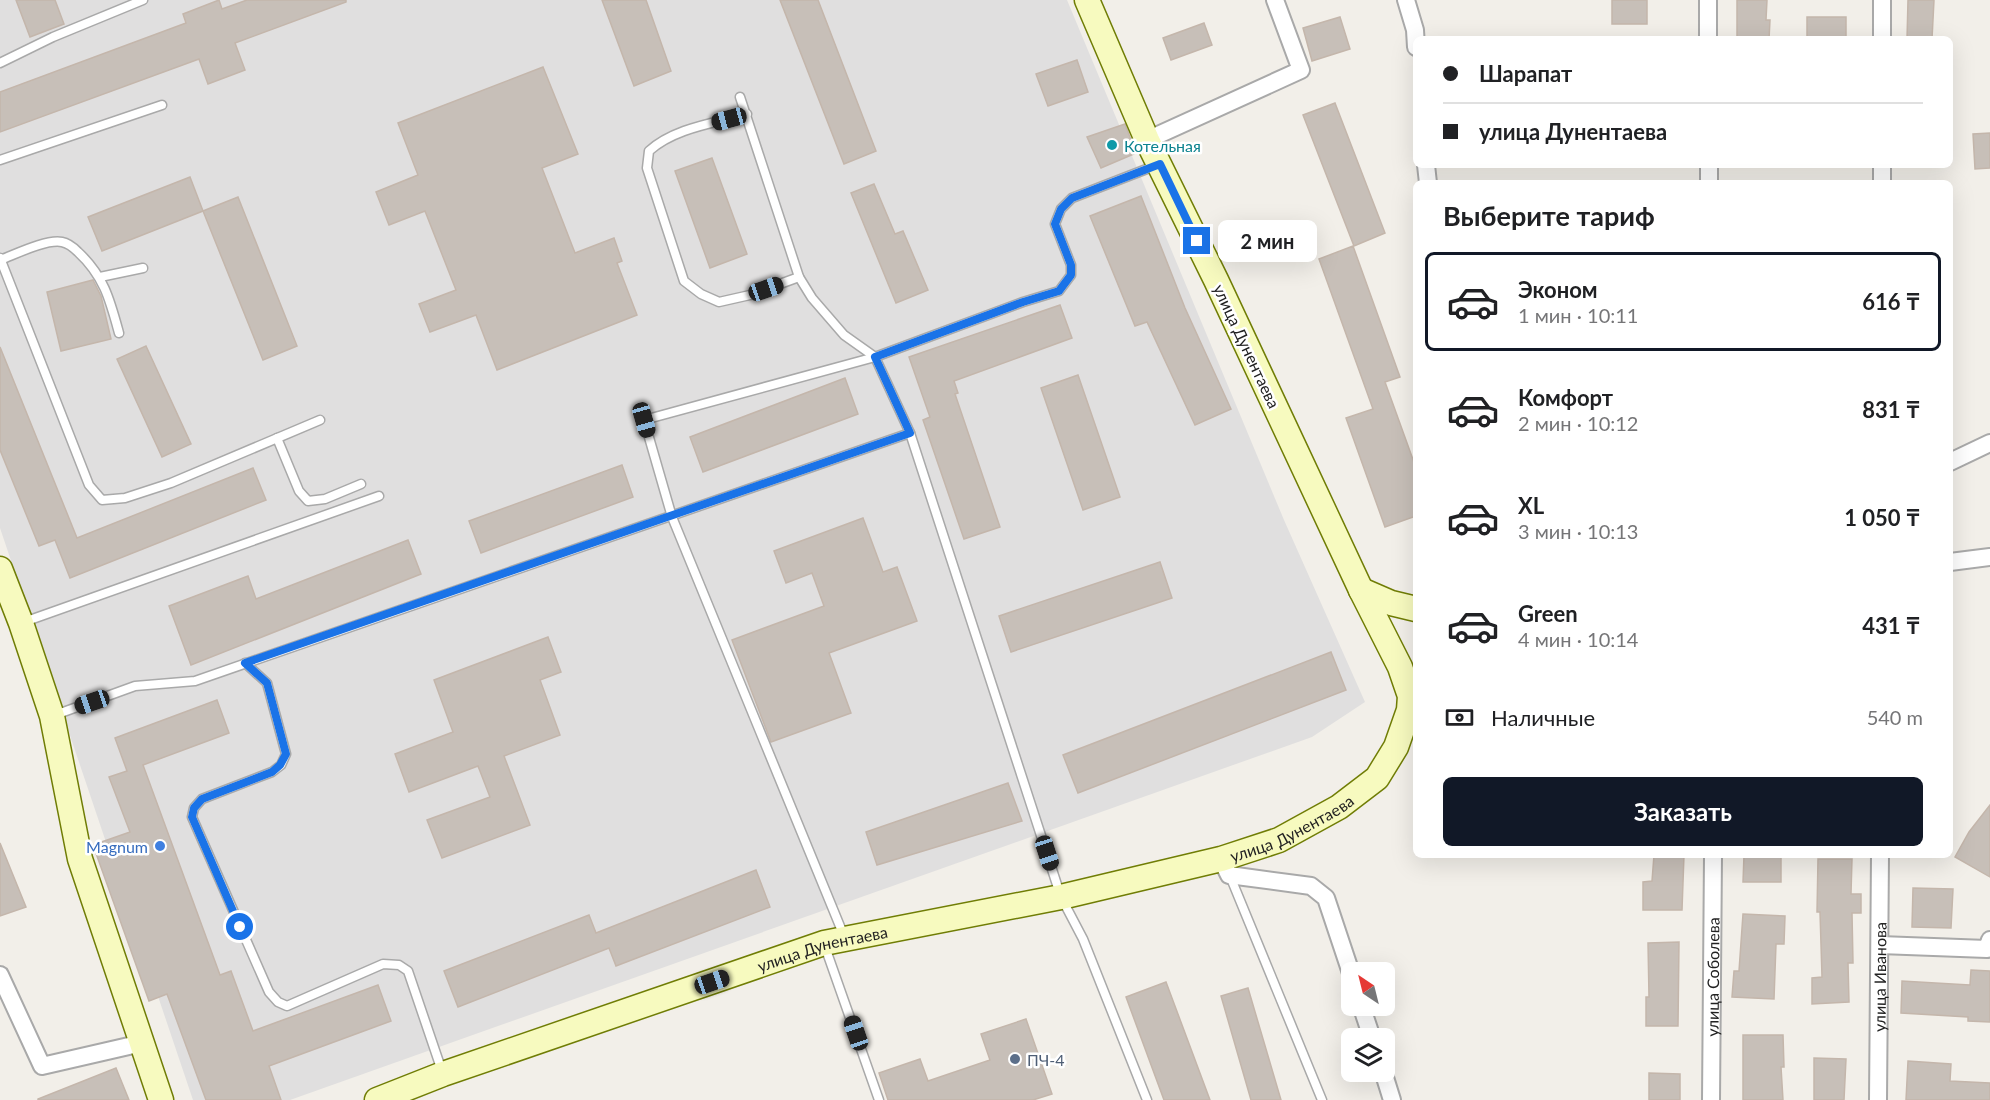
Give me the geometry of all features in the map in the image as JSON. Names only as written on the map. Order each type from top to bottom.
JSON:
[{"type":"street","name":"улица Дунентаева","points":[[377,1100],[443,1074],[835,941],[1225,867],[1339,807],[1377,778],[1396,747],[1413,692],[1361,590],[1216,280],[1147,140],[1087,0]]},
{"type":"street","points":[[1147,140],[1301,70],[1275,0]]},
{"type":"street","points":[[1406,0],[1415,36]]},
{"type":"street","points":[[1708,0],[1708,36]]},
{"type":"street","points":[[1882,0],[1882,36]]},
{"type":"street","points":[[1953,460],[1990,442]]},
{"type":"street","points":[[1953,562],[1990,557]]},
{"type":"street","points":[[0,569],[52,716],[80,859],[161,1100]]},
{"type":"street","points":[[1361,590],[1391,603],[1413,608]]},
{"type":"street","name":"улица Соболева","points":[[1711,1100],[1713,858]]},
{"type":"street","name":"улица Иванова","points":[[1878,1100],[1880,858]]},
{"type":"street","points":[[1225,867],[1311,886],[1326,898],[1347,962]]},
{"type":"street","points":[[1880,945],[1989,947]]},
{"type":"street","points":[[0,975],[42,1066],[142,1043]]},
{"type":"street","points":[[1386,1082],[1392,1100]]},
{"type":"lane","points":[[0,63],[143,0]]},
{"type":"lane","points":[[740,97],[799,277],[813,298],[844,335],[875,357],[910,433],[1061,897],[1083,939],[1147,1100]]},
{"type":"lane","points":[[0,160],[162,105]]},
{"type":"lane","points":[[747,114],[685,132],[658,143],[649,151],[647,168],[661,214],[684,281],[701,294],[719,302],[750,295],[799,277]]},
{"type":"lane","points":[[879,1100],[835,941],[672,517],[644,420],[875,357],[1023,302],[1059,291],[1071,275],[1071,265],[1055,224],[1061,209],[1072,198],[1160,164]]},
{"type":"lane","points":[[119,333],[110,298],[100,277],[73,247],[62,242],[43,244],[0,259],[89,485],[102,500],[125,498],[171,483],[320,420]]},
{"type":"lane","points":[[100,277],[143,268]]},
{"type":"lane","points":[[52,716],[135,686],[195,681],[910,433]]},
{"type":"lane","points":[[277,438],[299,491],[308,501],[325,500],[361,484]]},
{"type":"lane","points":[[21,623],[378,496]]},
{"type":"lane","points":[[245,663],[267,683],[286,754],[280,765],[272,772],[202,799],[194,808],[192,817],[269,992],[278,1002],[287,1006],[383,964],[399,965],[408,971],[443,1074]]},
{"type":"lane","points":[[1225,867],[1322,1100]]},
{"type":"shaded area","points":[[0,0],[1067,0],[1284,520],[1365,702],[1312,737],[290,1100],[193,1100],[0,528]]},
{"type":"building","points":[[16,0],[55,0],[64,24],[30,37]]},
{"type":"building","points":[[219,0],[222,9],[247,0],[346,0],[346,2],[235,43],[245,70],[208,84],[199,59],[0,132],[0,92],[186,23],[183,14]]},
{"type":"building","points":[[602,0],[646,0],[671,71],[634,86]]},
{"type":"building","points":[[780,0],[818,0],[876,151],[844,164]]},
{"type":"building","points":[[1612,0],[1647,0],[1647,24],[1612,24]]},
{"type":"building","points":[[1737,0],[1767,0],[1766,20],[1770,20],[1769,36],[1737,36]]},
{"type":"building","points":[[1908,0],[1934,0],[1932,36],[1907,36]]},
{"type":"building","points":[[1340,17],[1350,49],[1312,61],[1303,28]]},
{"type":"building","points":[[1807,17],[1846,17],[1846,36],[1807,36]]},
{"type":"building","points":[[1204,23],[1212,45],[1171,60],[1163,38]]},
{"type":"building","points":[[1077,60],[1088,92],[1048,106],[1036,74]]},
{"type":"building","points":[[543,67],[578,154],[542,168],[575,253],[614,238],[622,261],[617,263],[637,315],[497,370],[476,315],[430,332],[419,304],[456,290],[425,211],[389,225],[376,192],[418,175],[398,123]]},
{"type":"building","points":[[1335,103],[1385,233],[1354,246],[1303,115]]},
{"type":"building","name":"Котельная","points":[[1125,124],[1136,153],[1101,168],[1087,137]]},
{"type":"building","points":[[1990,133],[1990,168],[1975,169],[1973,134]]},
{"type":"building","points":[[712,158],[747,254],[710,268],[675,171]]},
{"type":"building","points":[[190,177],[203,211],[102,251],[88,217]]},
{"type":"building","points":[[874,184],[895,234],[903,231],[928,290],[896,303],[851,193]]},
{"type":"building","points":[[1141,196],[1185,308],[1231,409],[1195,425],[1147,322],[1135,326],[1090,216]]},
{"type":"building","points":[[238,197],[297,346],[263,360],[203,211]]},
{"type":"building","points":[[1353,246],[1400,377],[1385,382],[1413,460],[1413,517],[1385,527],[1346,418],[1373,409],[1319,259]]},
{"type":"building","points":[[93,280],[101,296],[111,339],[61,351],[47,292]]},
{"type":"building","points":[[1060,305],[1072,338],[954,381],[958,393],[955,394],[1000,527],[964,539],[923,420],[930,417],[909,357]]},
{"type":"building","points":[[146,346],[191,444],[162,457],[117,359]]},
{"type":"building","points":[[0,347],[77,538],[253,468],[266,500],[70,578],[55,540],[39,546],[0,450]]},
{"type":"building","points":[[1078,375],[1120,497],[1083,510],[1041,388]]},
{"type":"building","points":[[845,378],[858,414],[703,472],[690,437]]},
{"type":"building","points":[[622,465],[633,497],[481,553],[469,521]]},
{"type":"building","points":[[863,518],[883,572],[897,567],[917,621],[829,653],[851,713],[771,742],[732,640],[824,606],[812,573],[786,583],[774,551]]},
{"type":"building","points":[[408,540],[421,574],[191,665],[169,606],[248,576],[256,599]]},
{"type":"building","points":[[1160,562],[1172,598],[1011,652],[999,616]]},
{"type":"building","points":[[548,637],[561,672],[540,680],[560,735],[504,756],[530,825],[442,858],[427,820],[490,797],[478,766],[409,792],[395,754],[453,732],[434,680]]},
{"type":"building","points":[[1331,652],[1346,690],[1078,793],[1063,755]]},
{"type":"building","points":[[217,700],[229,733],[143,765],[220,975],[231,971],[253,1031],[378,985],[391,1021],[269,1066],[281,1100],[206,1100],[167,994],[149,1001],[93,845],[130,832],[109,777],[127,771],[115,738]]},
{"type":"building","points":[[1008,783],[1022,821],[877,865],[866,832]]},
{"type":"building","points":[[1990,805],[1990,877],[1955,857],[1969,832]]},
{"type":"building","points":[[0,843],[26,907],[0,916]]},
{"type":"building","points":[[1654,858],[1684,858],[1682,910],[1643,910],[1643,882],[1652,881]]},
{"type":"building","points":[[1744,858],[1781,858],[1781,882],[1743,882]]},
{"type":"building","points":[[1818,859],[1852,859],[1851,894],[1861,894],[1861,913],[1852,913],[1853,963],[1848,963],[1849,1002],[1812,1004],[1812,978],[1822,977],[1820,912],[1817,912]]},
{"type":"building","points":[[756,870],[770,907],[616,966],[609,948],[458,1007],[444,971],[589,915],[596,933]]},
{"type":"building","points":[[1913,888],[1953,889],[1951,928],[1912,927]]},
{"type":"building","points":[[1743,914],[1785,916],[1784,944],[1776,944],[1774,999],[1732,997],[1734,971],[1739,971]]},
{"type":"building","points":[[1679,942],[1678,1026],[1646,1026],[1646,997],[1649,997],[1648,943]]},
{"type":"building","points":[[1971,970],[1990,971],[1990,1022],[1968,1021],[1968,1017],[1901,1013],[1902,981],[1970,985]]},
{"type":"building","points":[[1166,982],[1210,1100],[1164,1100],[1126,997]]},
{"type":"building","points":[[1248,988],[1281,1100],[1251,1100],[1221,996]]},
{"type":"building","name":"ПЧ-4","points":[[1026,1019],[1052,1094],[1033,1100],[888,1100],[879,1073],[920,1059],[928,1081],[990,1060],[981,1034]]},
{"type":"building","points":[[1743,1035],[1783,1035],[1784,1067],[1781,1067],[1783,1100],[1743,1100]]},
{"type":"building","points":[[1814,1058],[1846,1059],[1844,1100],[1814,1100]]},
{"type":"building","points":[[1908,1061],[1951,1064],[1950,1081],[1990,1083],[1990,1100],[1906,1100]]},
{"type":"building","points":[[116,1068],[129,1100],[38,1100],[38,1099]]},
{"type":"building","points":[[1649,1073],[1680,1074],[1680,1100],[1649,1100]]},
{"type":"place","name":"Котельная","points":[[1112,145]]},
{"type":"place","name":"Magnum","points":[[160,846]]},
{"type":"place","name":"ПЧ-4","points":[[1015,1059]]},
{"type":"route","points":[[240,927],[192,817],[194,808],[202,799],[272,772],[280,765],[286,754],[267,683],[245,663],[910,433],[875,357],[1023,302],[1059,291],[1071,275],[1071,265],[1055,224],[1061,209],[1072,198],[1160,164],[1197,241]]}]
